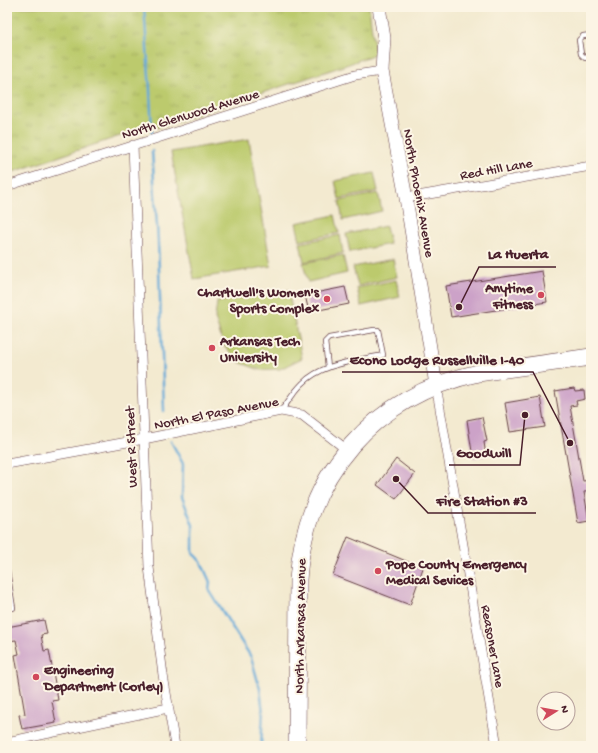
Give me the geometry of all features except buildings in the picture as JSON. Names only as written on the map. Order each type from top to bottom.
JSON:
[{"type":"highway","name":"North Arkansas Avenue","points":[[297,746],[299,558],[314,505],[331,473],[348,450],[366,430],[394,407],[436,385],[478,373],[591,357]]},
{"type":"street","name":"North Phoenix Avenue","points":[[379,7],[384,38],[382,70],[406,198],[436,385]]},
{"type":"street","name":"North Glenwood Avenue","points":[[7,186],[355,75],[382,70]]},
{"type":"street","name":"West R Street","points":[[133,145],[150,577],[168,708],[175,746]]},
{"type":"street","name":"Red Hill Lane","points":[[406,198],[591,166]]},
{"type":"street","name":"Reasoner Lane","points":[[436,385],[497,746]]},
{"type":"street","name":"North El Paso Avenue","points":[[7,464],[144,439],[281,411],[302,415],[348,450]]},
{"type":"street","points":[[7,742],[168,708]]},
{"type":"lane","points":[[591,36],[584,36],[579,40],[581,54],[585,58],[591,57]]},
{"type":"lane","points":[[281,411],[302,384],[312,376],[328,367],[383,355],[378,330],[328,338],[325,342],[328,367]]},
{"type":"lane","points":[[7,570],[13,608]]},
{"type":"green space","points":[[7,7],[369,7],[375,54],[160,127],[141,129],[7,174]]},
{"type":"green space","points":[[249,139],[271,266],[194,279],[171,152]]},
{"type":"green space","points":[[374,173],[378,191],[339,199],[335,181]]},
{"type":"green space","points":[[378,193],[382,211],[343,220],[339,201]]},
{"type":"green space","points":[[335,215],[339,233],[300,241],[296,223]]},
{"type":"green space","points":[[386,226],[390,244],[350,252],[346,234]]},
{"type":"green space","points":[[340,235],[343,253],[304,262],[300,243]]},
{"type":"green space","points":[[343,255],[347,273],[308,282],[303,263]]},
{"type":"green space","points":[[393,259],[397,277],[358,286],[353,267]]},
{"type":"green space","points":[[396,280],[400,297],[361,306],[357,288]]},
{"type":"green space","points":[[288,290],[302,358],[280,369],[260,370],[239,362],[223,344],[215,318],[217,302]]},
{"type":"waterway","points":[[144,7],[152,133]]},
{"type":"waterway","points":[[152,151],[158,241],[164,411]]},
{"type":"waterway","points":[[171,441],[183,464],[182,497],[193,525],[193,553],[201,562],[210,582],[209,590],[251,657],[260,689],[263,712],[261,746]]},
{"type":"place","name":"Anytime Fitness","points":[[541,295]]},
{"type":"place","name":"Chartwell's Women's Sports Complex","points":[[327,299]]},
{"type":"place","name":"La Huerta","points":[[459,307]]},
{"type":"place","name":"Arkansas Tech University","points":[[212,348]]},
{"type":"place","name":"Goodwill","points":[[525,415]]},
{"type":"place","name":"Econo Lodge Russellville I-40","points":[[570,443]]},
{"type":"place","name":"Fire Station #3","points":[[396,479]]},
{"type":"place","name":"Pope County Emergency Medical Sevices","points":[[378,571]]},
{"type":"place","name":"Engineering Department (Corley)","points":[[36,677]]}]
